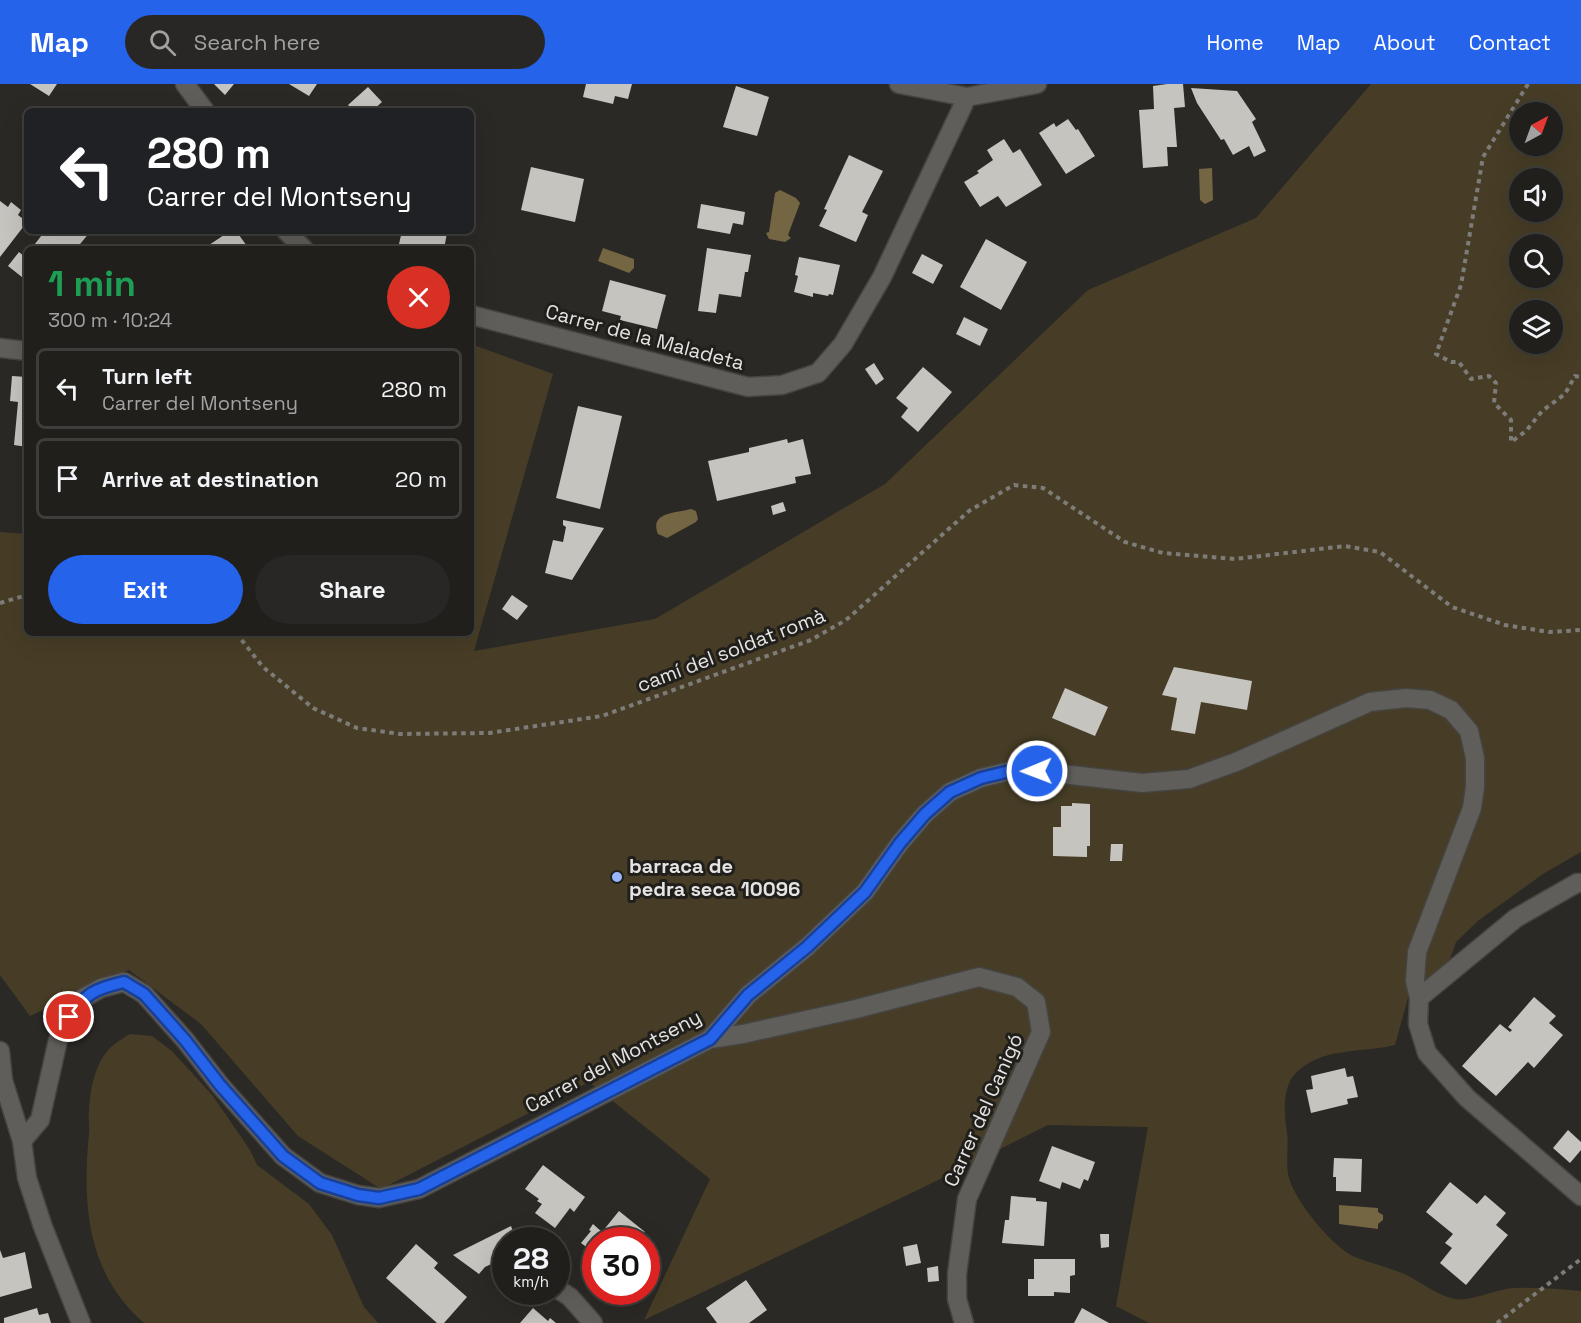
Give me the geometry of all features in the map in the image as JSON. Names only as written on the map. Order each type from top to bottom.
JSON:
[{"type":"street","points":[[185,84],[203,108]]},
{"type":"street","points":[[898,84],[967,97],[1037,84]]},
{"type":"street","name":"Carrer de la Maladeta","points":[[474,316],[748,387],[782,385],[818,373],[843,344],[882,277],[967,97]]},
{"type":"street","points":[[289,234],[301,246]]},
{"type":"street","points":[[0,348],[24,351]]},
{"type":"street","name":"Carrer del Montseny","points":[[21,1142],[40,1120],[58,1040],[69,1017],[83,998],[101,988],[124,982],[144,994],[283,1156],[320,1183],[358,1195],[379,1198],[419,1189],[710,1039],[748,995],[807,947],[865,892],[900,843],[925,814],[950,792],[981,778],[1018,769],[1142,783],[1189,779],[1236,762],[1370,702],[1406,698],[1430,700],[1451,710],[1469,731],[1475,758],[1472,808],[1417,952],[1415,981],[1419,998],[1418,1024],[1427,1053],[1467,1098],[1581,1196]]},
{"type":"street","points":[[1419,998],[1516,918],[1577,883],[1581,883]]},
{"type":"street","name":"Carrer del Canigó","points":[[710,1039],[856,1009],[979,977],[1017,987],[1036,1002],[1041,1032],[967,1199],[957,1274],[957,1299],[964,1323]]},
{"type":"street","points":[[0,1051],[3,1080],[21,1142],[27,1178],[43,1227],[81,1323]]},
{"type":"street","points":[[570,1296],[593,1323]]},
{"type":"path","points":[[1528,84],[1483,157],[1461,285],[1436,354],[1451,362],[1459,362],[1471,379],[1489,376],[1496,383],[1494,403],[1511,420],[1511,442],[1526,431],[1542,411],[1564,394],[1575,376],[1581,377]]},
{"type":"path","name":"camí del soldat romà","points":[[238,636],[263,667],[313,708],[357,728],[400,734],[489,733],[602,716],[811,640],[846,620],[969,511],[1014,485],[1043,488],[1125,542],[1163,553],[1235,559],[1345,546],[1380,552],[1452,607],[1505,625],[1549,632],[1581,630]]},
{"type":"path","points":[[0,603],[24,596]]},
{"type":"path","points":[[1497,1323],[1581,1259]]},
{"type":"shaded area","points":[[1371,84],[1581,84],[1581,852],[1543,874],[1479,920],[1456,942],[1450,959],[1438,973],[1409,994],[1395,1045],[1322,1057],[1300,1069],[1294,1075],[1287,1090],[1285,1116],[1287,1167],[1293,1188],[1316,1223],[1346,1252],[1409,1276],[1455,1299],[1468,1299],[1513,1288],[1581,1291],[1581,1323],[1149,1323],[1116,1306],[1148,1127],[1048,1125],[922,1188],[644,1320],[651,1305],[660,1305],[660,1286],[710,1179],[589,1082],[381,1189],[298,1136],[201,1024],[129,970],[30,1016],[0,975],[0,532],[24,534],[24,636],[474,636],[474,345],[553,374],[474,651],[655,619],[885,484],[1088,290],[1256,218]]},
{"type":"shaded area","points":[[1212,168],[1213,200],[1205,204],[1200,200],[1199,169]]},
{"type":"shaded area","points":[[780,190],[796,198],[800,203],[788,235],[791,238],[785,242],[769,239],[766,233],[769,232],[775,193]]},
{"type":"shaded area","points":[[603,248],[634,259],[634,268],[629,273],[598,261]]},
{"type":"shaded area","points":[[691,509],[696,511],[698,519],[696,522],[667,538],[658,534],[657,521],[661,517]]},
{"type":"shaded area","points":[[130,1034],[152,1036],[172,1051],[213,1096],[250,1150],[257,1165],[309,1204],[332,1235],[364,1307],[378,1323],[144,1323],[125,1304],[110,1283],[92,1236],[88,1212],[87,1160],[90,1103],[97,1068],[111,1047]]},
{"type":"shaded area","points":[[1339,1205],[1378,1208],[1378,1212],[1383,1215],[1383,1220],[1378,1224],[1378,1229],[1339,1224]]},
{"type":"building","points":[[30,84],[57,84],[49,96]]},
{"type":"building","points":[[214,84],[234,84],[225,95]]},
{"type":"building","points":[[289,84],[317,84],[309,96]]},
{"type":"building","points":[[586,84],[632,84],[628,99],[615,96],[613,104],[583,97]]},
{"type":"building","points":[[1183,84],[1185,107],[1174,108],[1177,147],[1167,147],[1168,166],[1143,168],[1139,110],[1154,109],[1153,86]]},
{"type":"building","points":[[736,86],[769,97],[757,136],[723,127]]},
{"type":"building","points":[[368,87],[382,102],[375,108],[351,108],[348,105]]},
{"type":"building","points":[[1191,88],[1237,91],[1256,119],[1252,122],[1266,151],[1254,157],[1249,146],[1233,155],[1197,103]]},
{"type":"building","points":[[1068,119],[1076,130],[1078,129],[1095,156],[1066,174],[1039,133],[1054,123],[1056,127]]},
{"type":"building","points":[[1004,139],[1013,153],[1020,149],[1042,185],[1006,207],[998,196],[980,207],[964,182],[979,173],[977,171],[993,160],[987,150]]},
{"type":"building","points":[[849,155],[883,171],[862,212],[868,215],[856,242],[819,226],[827,210],[824,209]]},
{"type":"building","points":[[531,167],[584,179],[575,222],[521,210]]},
{"type":"building","points":[[0,201],[8,207],[11,202],[21,210],[18,215],[24,220],[24,226],[0,257]]},
{"type":"building","points":[[701,204],[745,212],[743,225],[733,223],[730,234],[697,228]]},
{"type":"building","points":[[43,234],[88,234],[78,246],[33,246]]},
{"type":"building","points":[[226,234],[238,234],[247,246],[210,246]]},
{"type":"building","points":[[401,234],[447,234],[445,246],[399,244]]},
{"type":"building","points":[[986,239],[1027,262],[1001,310],[960,287]]},
{"type":"building","points":[[707,248],[751,255],[748,272],[745,272],[741,297],[719,294],[716,313],[698,311]]},
{"type":"building","points":[[19,252],[24,256],[24,279],[8,266]]},
{"type":"building","points":[[922,254],[943,265],[933,284],[912,273]]},
{"type":"building","points":[[799,257],[840,265],[833,295],[813,293],[813,297],[794,292]]},
{"type":"building","points":[[610,280],[666,295],[657,329],[620,320],[621,316],[602,311]]},
{"type":"building","points":[[964,317],[988,329],[980,346],[956,334]]},
{"type":"building","points":[[874,363],[884,379],[876,385],[865,369]]},
{"type":"building","points":[[923,367],[952,392],[918,432],[901,417],[908,408],[896,398]]},
{"type":"building","points":[[12,376],[24,377],[24,447],[14,445],[18,402],[10,401]]},
{"type":"building","points":[[578,406],[622,416],[600,509],[556,498]]},
{"type":"building","points":[[787,439],[788,443],[803,439],[811,474],[795,477],[796,483],[717,501],[708,461],[749,452],[749,448]]},
{"type":"building","points":[[783,502],[786,511],[773,515],[771,506]]},
{"type":"building","points":[[563,520],[604,528],[572,580],[545,573],[553,540],[563,542],[566,527],[563,525]]},
{"type":"building","points":[[512,595],[528,606],[517,620],[502,609]]},
{"type":"building","points":[[1174,667],[1252,681],[1247,710],[1201,702],[1195,734],[1171,730],[1177,698],[1162,695]]},
{"type":"building","points":[[1065,688],[1108,707],[1095,736],[1052,718]]},
{"type":"building","points":[[1072,803],[1090,804],[1090,846],[1087,846],[1087,857],[1053,856],[1053,827],[1061,827],[1061,806],[1072,806]]},
{"type":"building","points":[[1111,844],[1123,844],[1122,861],[1110,861]]},
{"type":"building","points":[[1534,997],[1556,1016],[1549,1023],[1563,1035],[1534,1068],[1528,1062],[1496,1096],[1462,1066],[1500,1024],[1510,1032],[1512,1030],[1508,1027]]},
{"type":"building","points":[[1345,1068],[1347,1077],[1353,1076],[1358,1097],[1347,1099],[1348,1104],[1311,1113],[1306,1090],[1313,1089],[1311,1076]]},
{"type":"building","points":[[1568,1130],[1581,1142],[1581,1150],[1570,1163],[1553,1148]]},
{"type":"building","points":[[1052,1146],[1095,1162],[1088,1181],[1084,1179],[1080,1189],[1062,1182],[1060,1189],[1039,1181]]},
{"type":"building","points":[[1334,1158],[1362,1159],[1361,1192],[1336,1191],[1336,1177],[1333,1177]]},
{"type":"building","points":[[543,1165],[585,1197],[574,1212],[570,1208],[554,1227],[535,1213],[542,1204],[525,1189]]},
{"type":"building","points":[[1450,1182],[1477,1204],[1485,1195],[1506,1213],[1496,1225],[1508,1235],[1466,1285],[1440,1263],[1452,1248],[1445,1243],[1453,1234],[1426,1212]]},
{"type":"building","points":[[1011,1196],[1036,1198],[1036,1201],[1047,1202],[1044,1246],[1002,1243],[1005,1220],[1009,1220]]},
{"type":"building","points":[[619,1211],[639,1227],[606,1227]]},
{"type":"building","points":[[1100,1234],[1109,1234],[1109,1247],[1101,1248]]},
{"type":"building","points":[[492,1236],[492,1264],[479,1274],[453,1255]]},
{"type":"building","points":[[416,1244],[438,1263],[434,1268],[467,1297],[444,1323],[437,1323],[386,1278]]},
{"type":"building","points":[[917,1244],[921,1263],[906,1266],[903,1247]]},
{"type":"building","points":[[0,1250],[3,1258],[25,1252],[32,1288],[0,1297]]},
{"type":"building","points":[[1034,1259],[1075,1259],[1075,1275],[1070,1276],[1070,1293],[1054,1292],[1054,1296],[1028,1296],[1028,1279],[1034,1279]]},
{"type":"building","points":[[938,1266],[939,1281],[928,1282],[927,1268]]},
{"type":"building","points":[[746,1280],[767,1310],[749,1323],[717,1323],[706,1308]]},
{"type":"building","points":[[37,1308],[39,1315],[48,1313],[51,1323],[4,1323],[4,1318]]},
{"type":"building","points":[[533,1308],[548,1321],[550,1318],[556,1323],[520,1323]]},
{"type":"building","points":[[1082,1308],[1109,1323],[1074,1323]]},
{"type":"place","name":"barraca de pedra seca 10096","points":[[617,877]]},
{"type":"route","points":[[69,1017],[83,998],[101,988],[124,982],[144,994],[283,1156],[320,1183],[358,1195],[379,1198],[419,1189],[710,1039],[748,995],[807,947],[865,892],[900,843],[925,814],[950,792],[981,778],[1018,769],[1037,771]]}]
